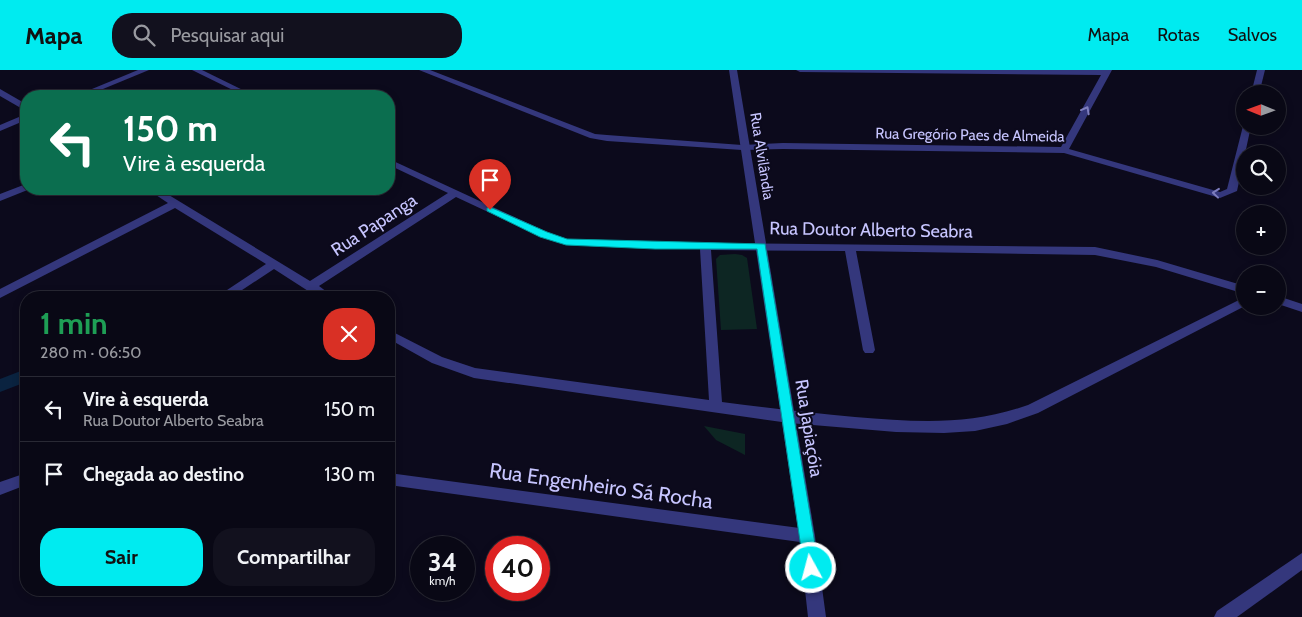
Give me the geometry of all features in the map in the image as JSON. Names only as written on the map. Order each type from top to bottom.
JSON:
[{"type":"street","points":[[94,90],[145,70]]},
{"type":"street","points":[[196,70],[238,90]]},
{"type":"street","name":"Rua Gregório Paes de Almeida","points":[[423,70],[438,72],[593,136],[636,142],[702,144],[1064,150],[1208,192],[1228,194],[1232,191],[1245,135]]},
{"type":"street","name":"Rua Alvilândia","points":[[733,70],[762,246]]},
{"type":"street","points":[[800,70],[1107,72],[1064,150]]},
{"type":"street","points":[[1257,85],[1261,70]]},
{"type":"street","points":[[0,92],[20,104]]},
{"type":"street","points":[[0,128],[20,120]]},
{"type":"street","name":"Rua Doutor Alberto Seabra","points":[[395,165],[543,234],[566,242],[706,246],[1095,251],[1157,264],[1236,287]]},
{"type":"street","points":[[0,198],[20,190]]},
{"type":"street","name":"Rua Papanga","points":[[312,286],[455,193]]},
{"type":"street","points":[[161,195],[319,291]]},
{"type":"street","points":[[0,294],[174,204]]},
{"type":"street","points":[[706,246],[716,408]]},
{"type":"street","name":"Rua Japiaçóia","points":[[762,246],[807,536],[817,617]]},
{"type":"street","points":[[850,247],[869,350]]},
{"type":"street","points":[[232,291],[274,264]]},
{"type":"street","points":[[1286,303],[1302,308]]},
{"type":"street","points":[[395,337],[437,360],[474,374],[789,418],[875,425],[944,427],[983,424],[1034,409],[1236,306]]},
{"type":"street","name":"Rua Engenheiro Sá Rocha","points":[[395,480],[807,536]]},
{"type":"street","points":[[0,489],[20,482]]},
{"type":"street","points":[[1223,617],[1302,561]]},
{"type":"green space","points":[[735,254],[747,258],[757,329],[721,330],[716,259],[720,255]]},
{"type":"green space","points":[[704,426],[745,434],[745,455],[716,440]]},
{"type":"water","points":[[20,371],[20,384],[0,392],[0,379]]},
{"type":"route","points":[[490,210],[543,234],[566,242],[655,246],[762,246],[811,568]]}]
